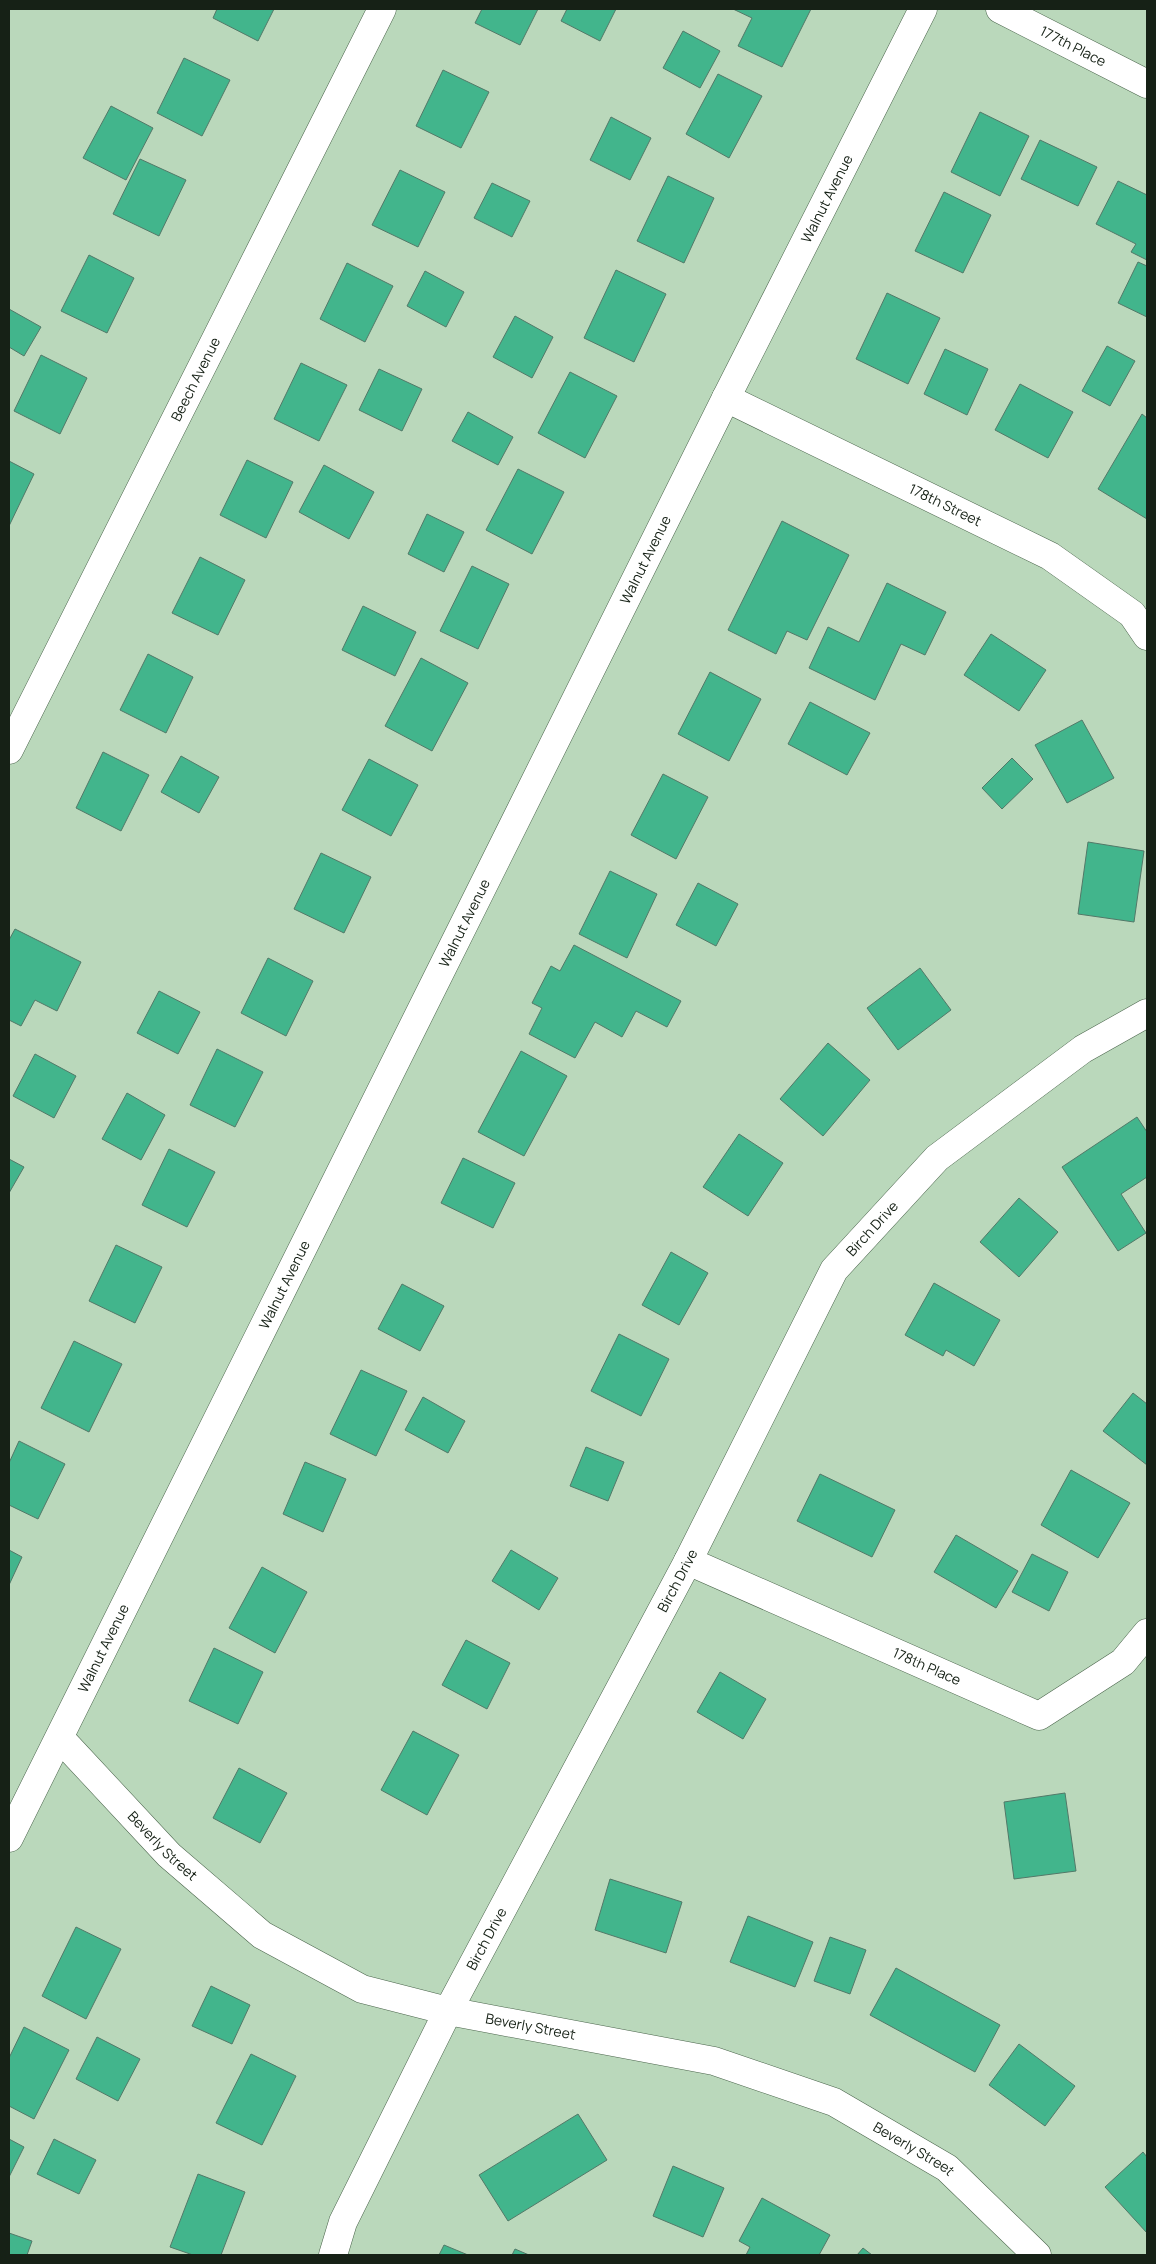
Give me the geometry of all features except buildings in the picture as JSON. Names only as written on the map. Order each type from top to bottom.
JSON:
[{"type":"street","name":"Beech Avenue","points":[[9,750],[382,9]]},
{"type":"street","name":"Walnut Avenue","points":[[9,1838],[726,398],[924,9]]},
{"type":"street","name":"177th Place","points":[[1000,9],[1147,84]]},
{"type":"street","name":"178th Street","points":[[726,398],[1050,556],[1132,614],[1147,636]]},
{"type":"street","name":"Birch Drive","points":[[334,2255],[343,2222],[448,2012],[688,1562],[834,1270],[937,1158],[1083,1049],[1147,1013]]},
{"type":"street","name":"178th Place","points":[[688,1562],[1039,1716],[1123,1662],[1147,1633]]},
{"type":"street","name":"Beverly Street","points":[[60,1738],[169,1855],[262,1935],[362,1989],[448,2012],[714,2061],[834,2102],[947,2168],[1037,2255]]}]
